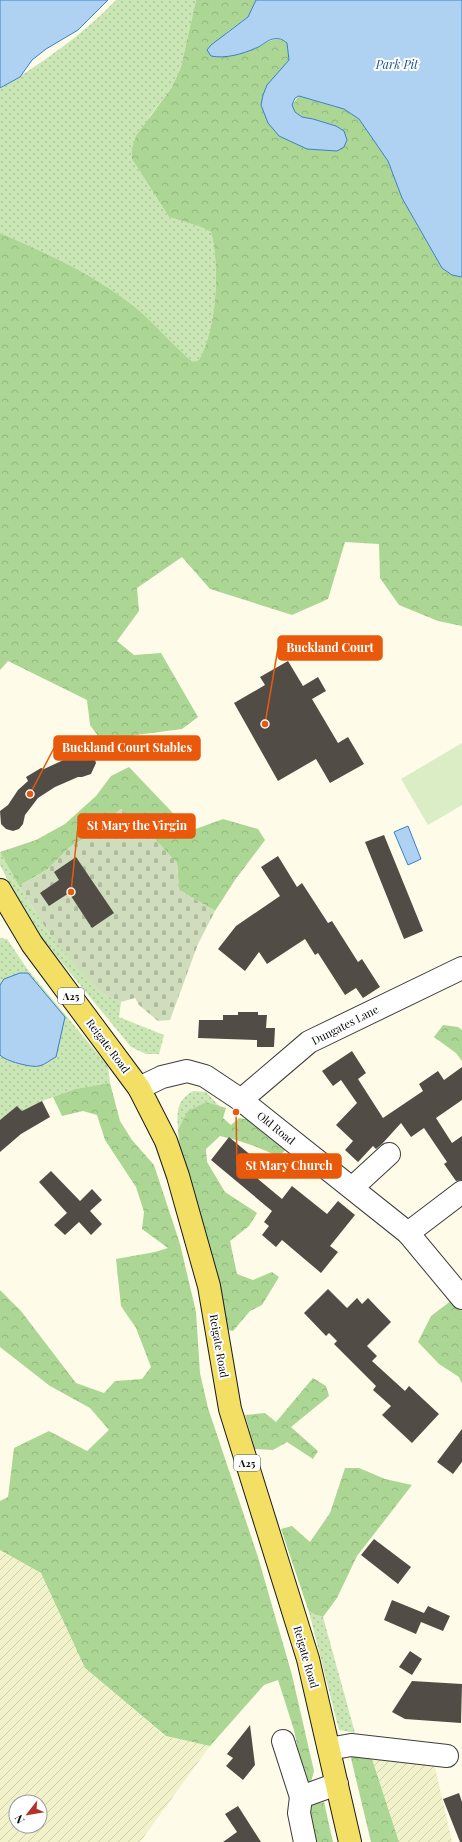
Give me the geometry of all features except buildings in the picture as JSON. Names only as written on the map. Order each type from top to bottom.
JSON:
[{"type":"main road","name":"Reigate Road","points":[[2,900],[32,944],[139,1088],[166,1141],[192,1222],[209,1286],[230,1409],[308,1659],[330,1749],[350,1842]]},
{"type":"street","name":"Dungates Lane","points":[[241,1100],[309,1042],[462,968]]},
{"type":"street","name":"Old Road","points":[[139,1088],[162,1077],[186,1071],[205,1076],[241,1100],[408,1233],[462,1298]]},
{"type":"street","points":[[352,1188],[389,1154]]},
{"type":"street","points":[[408,1233],[462,1192]]},
{"type":"street","points":[[282,1741],[301,1797],[299,1813],[305,1842]]},
{"type":"street","points":[[330,1749],[352,1745],[447,1756]]},
{"type":"street","points":[[301,1797],[337,1784]]},
{"type":"green space","points":[[116,0],[196,0],[181,67],[172,87],[150,116],[132,159],[169,217],[201,227],[211,232],[214,246],[216,279],[213,315],[205,347],[199,360],[193,362],[139,311],[116,293],[68,264],[0,233],[0,89],[46,59],[75,37]]},
{"type":"green space","points":[[196,0],[256,0],[248,17],[226,33],[255,49],[275,39],[283,40],[287,43],[289,60],[276,76],[279,136],[307,149],[336,151],[344,147],[347,140],[344,131],[336,126],[302,117],[295,112],[292,105],[299,96],[344,109],[359,119],[388,161],[402,198],[442,268],[452,275],[462,277],[462,626],[438,621],[399,605],[380,578],[379,544],[345,542],[328,599],[292,615],[210,589],[182,557],[137,588],[139,611],[117,641],[134,655],[161,653],[198,717],[182,729],[136,735],[106,747],[90,725],[87,700],[8,661],[0,670],[0,233],[84,273],[116,293],[139,311],[193,362],[199,360],[210,331],[215,297],[215,262],[211,232],[201,227],[169,217],[132,159],[132,149],[136,136],[172,87],[181,67]]},
{"type":"green space","points":[[462,743],[462,805],[428,825],[401,779]]},
{"type":"green space","points":[[129,767],[190,831],[223,819],[258,829],[265,840],[235,880],[215,911],[179,890],[177,863],[121,809],[97,831],[70,847],[48,869],[19,886],[0,852],[36,840],[65,824],[96,796],[111,776]]},
{"type":"green space","points":[[121,809],[151,834],[177,863],[179,890],[215,911],[198,944],[170,1020],[158,1021],[139,1005],[135,998],[121,1002],[101,993],[50,935],[19,886],[48,869],[70,847],[97,831]]},
{"type":"green space","points":[[0,852],[19,886],[50,935],[101,993],[121,1002],[119,1017],[164,1035],[159,1054],[146,1054],[131,1047],[39,935],[14,893],[0,865]]},
{"type":"green space","points":[[0,938],[7,939],[28,970],[108,1066],[110,1083],[75,1089],[42,1101],[22,1111],[17,1106],[0,1120]]},
{"type":"green space","points":[[443,1025],[458,1027],[462,1030],[462,1061],[456,1053],[434,1037]]},
{"type":"green space","points":[[110,1083],[120,1121],[132,1140],[154,1165],[180,1244],[196,1312],[200,1373],[208,1408],[258,1557],[292,1675],[314,1771],[310,1785],[304,1779],[294,1730],[278,1680],[264,1685],[210,1746],[166,1736],[85,1668],[41,1573],[0,1550],[0,1501],[8,1497],[14,1448],[49,1431],[87,1451],[109,1430],[90,1408],[50,1386],[0,1347],[0,1290],[21,1311],[76,1383],[104,1393],[115,1381],[142,1379],[151,1367],[136,1328],[121,1306],[116,1259],[155,1252],[168,1248],[142,1229],[144,1212],[136,1187],[105,1140],[97,1115],[83,1111],[62,1116],[53,1097],[75,1089]]},
{"type":"green space","points":[[193,1091],[206,1092],[220,1107],[206,1102],[189,1111],[178,1130],[179,1107],[183,1099]]},
{"type":"green space","points":[[206,1102],[226,1108],[223,1118],[231,1125],[239,1118],[251,1120],[286,1149],[279,1157],[236,1140],[220,1136],[206,1149],[207,1162],[225,1192],[257,1213],[249,1226],[230,1241],[237,1274],[253,1280],[272,1272],[279,1277],[262,1305],[250,1311],[233,1331],[228,1330],[180,1151],[178,1130],[188,1111]]},
{"type":"green space","points":[[452,1300],[462,1311],[462,1384],[459,1377],[439,1364],[418,1342],[431,1316]]},
{"type":"green space","points":[[313,1378],[326,1386],[329,1396],[291,1427],[318,1451],[313,1459],[287,1442],[273,1450],[255,1449],[245,1415],[265,1413],[276,1422]]},
{"type":"green space","points":[[345,1468],[359,1468],[385,1479],[412,1485],[357,1556],[337,1598],[323,1617],[309,1612],[281,1529],[292,1526],[310,1542],[330,1513]]},
{"type":"green space","points":[[0,1550],[41,1573],[85,1668],[165,1736],[210,1746],[140,1842],[0,1842]]},
{"type":"green space","points":[[309,1612],[323,1617],[355,1733],[339,1730]]},
{"type":"green space","points":[[370,1753],[434,1763],[452,1842],[399,1842]]},
{"type":"green space","points":[[370,1753],[399,1842],[371,1842],[350,1754]]},
{"type":"green space","points":[[324,1802],[333,1842],[312,1842],[307,1815],[311,1805]]},
{"type":"water","points":[[0,0],[108,0],[78,30],[46,49],[32,60],[20,77],[0,88]]},
{"type":"water","name":"Park Pit","points":[[256,0],[462,0],[462,277],[452,275],[442,268],[402,198],[388,161],[359,119],[344,109],[299,96],[295,98],[292,105],[295,112],[302,117],[336,126],[344,131],[347,140],[344,147],[337,151],[307,149],[279,136],[268,123],[261,105],[263,95],[267,85],[289,60],[287,43],[280,39],[273,39],[240,54],[222,57],[211,56],[207,50],[211,45],[248,17]]},
{"type":"water","points":[[408,826],[421,859],[408,865],[394,832]]},
{"type":"water","points":[[20,973],[28,973],[65,1017],[56,1057],[39,1066],[19,1064],[7,1060],[0,1055],[0,985],[4,979]]},
{"type":"place","name":"Buckland Court","points":[[265,724]]},
{"type":"place","name":"Buckland Court Stables","points":[[30,794]]},
{"type":"place","name":"St Mary the Virgin","points":[[71,892]]},
{"type":"place","name":"St Mary Church","points":[[236,1112]]}]
